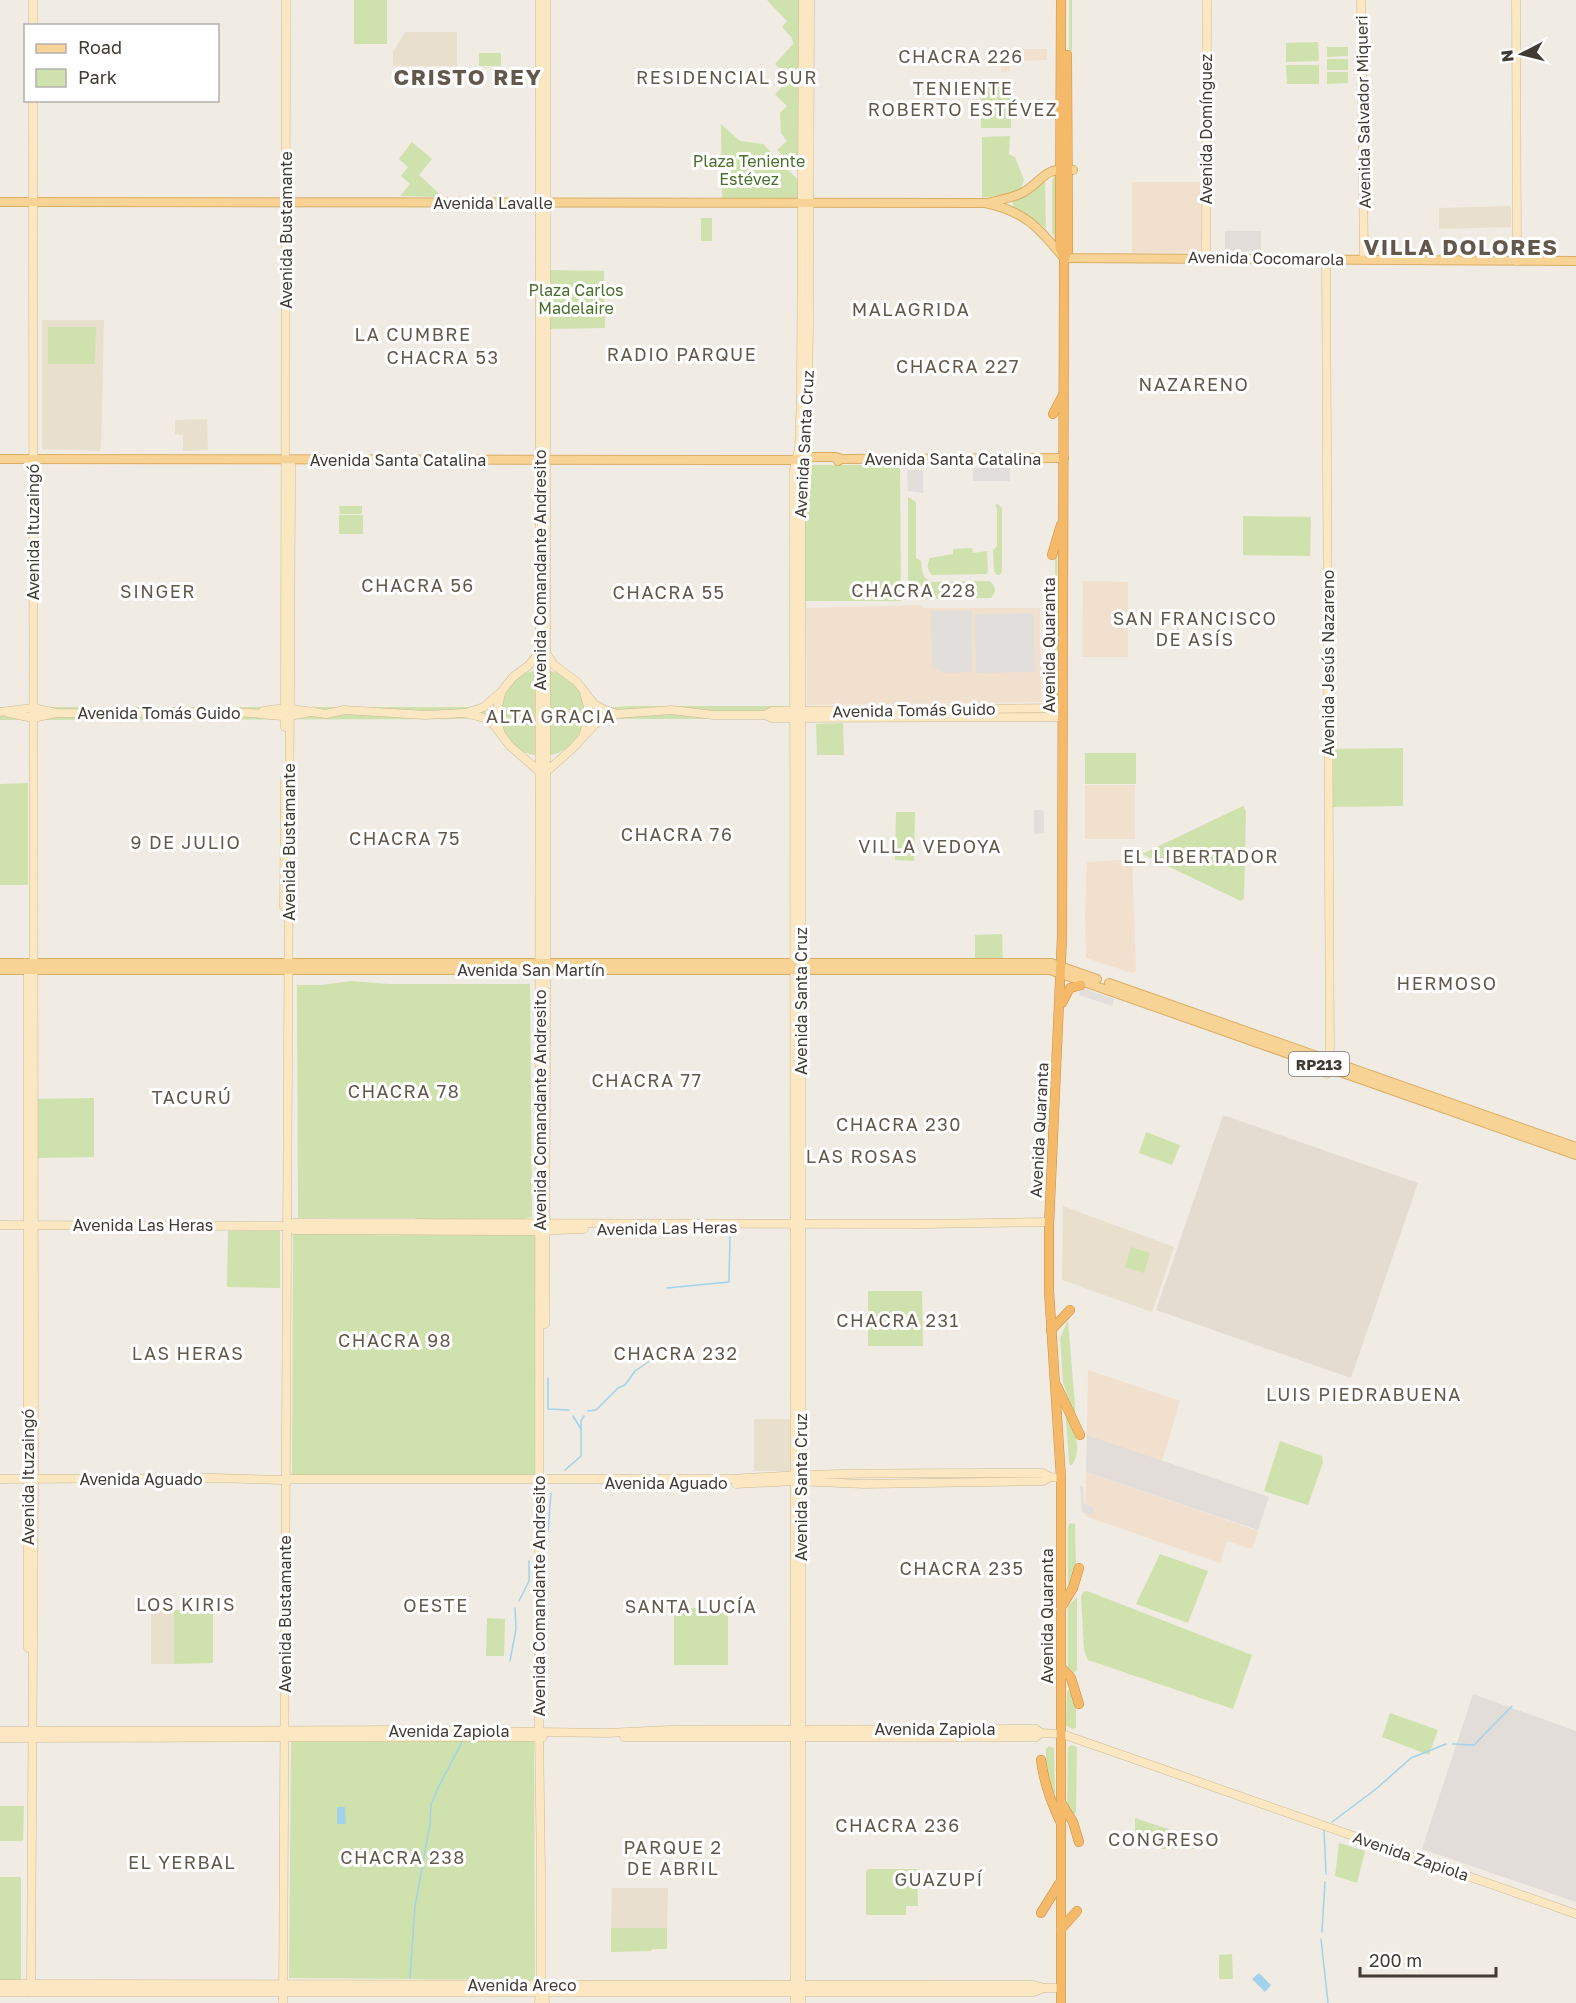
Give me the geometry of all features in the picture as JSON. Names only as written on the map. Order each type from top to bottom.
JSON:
[{"type":"highway","name":"Avenida Quaranta","points":[[1061,0],[1060,97],[1067,170]]},
{"type":"highway","name":"Avenida Quaranta","points":[[1061,2003],[1066,1988],[1061,1929],[1061,1478],[1051,1330],[1049,1224],[1061,970],[1064,514],[1068,458],[1064,393],[1064,258],[1060,248],[1067,170],[1067,0]]},
{"type":"highway","points":[[1053,110],[1060,97]]},
{"type":"highway","points":[[1064,335],[1072,320]]},
{"type":"highway","points":[[1053,414],[1064,393]]},
{"type":"highway","points":[[1052,555],[1064,514]]},
{"type":"highway","points":[[1060,1008],[1070,988],[1081,985]]},
{"type":"highway","points":[[1051,1330],[1070,1310]]},
{"type":"highway","points":[[1055,1382],[1080,1435]]},
{"type":"highway","points":[[1062,1606],[1073,1588],[1079,1568]]},
{"type":"highway","points":[[1051,1622],[1062,1622]]},
{"type":"highway","points":[[1062,1668],[1071,1678],[1079,1704]]},
{"type":"highway","points":[[1041,1760],[1043,1780],[1062,1824]]},
{"type":"highway","points":[[1062,1804],[1073,1822],[1079,1842]]},
{"type":"highway","points":[[1041,1913],[1061,1879]]},
{"type":"highway","points":[[1061,1929],[1077,1911]]},
{"type":"main road","points":[[33,0],[33,24]]},
{"type":"main road","name":"Avenida Bustamante","points":[[283,2003],[287,1226],[284,1218],[291,465],[286,460],[286,0]]},
{"type":"main road","name":"Avenida Comandante Andresito","points":[[540,0],[543,203],[541,1735],[542,1988],[544,2003]]},
{"type":"main road","name":"Avenida Comandante Andresito","points":[[543,203],[546,0]]},
{"type":"main road","name":"Avenida Santa Cruz","points":[[803,0],[806,203]]},
{"type":"main road","name":"Avenida Santa Cruz","points":[[795,2003],[798,1988],[798,714],[794,469],[799,460],[810,0]]},
{"type":"main road","name":"Avenida Domínguez","points":[[1206,257],[1207,0]]},
{"type":"main road","name":"Avenida Salvador Miqueri","points":[[1361,0],[1364,259]]},
{"type":"main road","points":[[1516,0],[1517,261]]},
{"type":"main road","name":"Avenida Ituzaingó","points":[[28,2003],[33,102]]},
{"type":"main road","name":"Avenida Lavalle","points":[[985,203],[1023,193],[1048,172],[1067,170]]},
{"type":"main road","name":"Avenida Lavalle","points":[[0,202],[985,203],[1009,209],[1027,219],[1064,258]]},
{"type":"main road","name":"Avenida Cocomarola","points":[[1064,258],[1206,257],[1576,261]]},
{"type":"main road","name":"Avenida Jesús Nazareno","points":[[1326,258],[1329,1067]]},
{"type":"main road","name":"Avenida Santa Catalina","points":[[0,459],[837,461],[841,459],[1068,458]]},
{"type":"main road","points":[[543,652],[559,670]]},
{"type":"main road","name":"Avenida Tomás Guido","points":[[3,712],[33,718],[57,713],[313,711],[326,714],[344,710],[425,715],[465,713],[484,707],[543,652]]},
{"type":"main road","points":[[521,672],[543,667],[559,670],[572,677],[599,708],[617,714]]},
{"type":"main road","points":[[500,732],[496,715],[498,700],[502,692]]},
{"type":"main road","points":[[583,735],[588,719],[585,694]]},
{"type":"main road","name":"Avenida Tomás Guido","points":[[3,712],[33,708],[57,713]]},
{"type":"main road","name":"Avenida Tomás Guido","points":[[465,713],[487,719],[517,752],[543,772],[596,723],[617,714],[672,711],[713,716],[765,715],[772,718],[798,714],[1063,713]]},
{"type":"main road","points":[[517,752],[543,759]]},
{"type":"main road","name":"Avenida Tomás Guido","points":[[543,759],[566,753]]},
{"type":"main road","name":"Avenida San Martín","points":[[0,963],[32,968]]},
{"type":"main road","name":"Avenida San Martín","points":[[0,970],[1051,963],[1061,970]]},
{"type":"main road","name":"RP213","points":[[1061,970],[1576,1155]]},
{"type":"main road","name":"RP213","points":[[1329,1067],[1576,1147]]},
{"type":"main road","name":"Avenida Las Heras","points":[[0,1225],[287,1226],[294,1230],[1049,1224]]},
{"type":"main road","name":"Avenida Aguado","points":[[0,1479],[215,1478],[732,1484],[798,1478],[1043,1473],[1050,1477],[1061,1478]]},
{"type":"main road","name":"Avenida Zapiola","points":[[0,1731],[30,1734],[798,1733],[1036,1737],[1041,1733],[1062,1734],[1576,1914]]},
{"type":"main road","name":"Avenida Zapiola","points":[[0,1738],[30,1734]]},
{"type":"main road","name":"Avenida Areco","points":[[0,1984],[29,1987],[283,1988],[798,1988],[1034,1985],[1044,1988],[1066,1988]]},
{"type":"main road","name":"Avenida Areco","points":[[0,1992],[29,1987]]},
{"type":"main road","name":"Avenida Comandante Andresito","points":[[539,2003],[542,1988]]},
{"type":"main road","name":"Avenida Santa Cruz","points":[[798,1988],[801,2003]]},
{"type":"shaded area","points":[[405,32],[457,32],[457,66],[393,66],[393,52]]},
{"type":"shaded area","points":[[1001,49],[1047,49],[1047,60],[1010,61],[1010,71],[1001,72]]},
{"type":"shaded area","points":[[1132,182],[1202,182],[1203,252],[1132,253]]},
{"type":"shaded area","points":[[1511,206],[1511,227],[1439,229],[1439,208]]},
{"type":"shaded area","points":[[1225,231],[1261,231],[1261,251],[1225,251]]},
{"type":"shaded area","points":[[42,320],[104,320],[101,448],[99,451],[42,449]]},
{"type":"shaded area","points":[[207,419],[208,450],[183,451],[183,435],[175,434],[175,420]]},
{"type":"shaded area","points":[[973,468],[1010,468],[1010,481],[973,481]]},
{"type":"shaded area","points":[[907,470],[923,470],[923,493],[908,491]]},
{"type":"shaded area","points":[[1083,581],[1128,582],[1128,657],[1082,657]]},
{"type":"shaded area","points":[[921,605],[924,608],[1040,608],[1041,702],[807,705],[806,608]]},
{"type":"shaded area","points":[[931,611],[972,611],[972,672],[944,673],[932,666]]},
{"type":"shaded area","points":[[1033,613],[1035,672],[976,673],[975,614]]},
{"type":"shaded area","points":[[1085,785],[1135,785],[1135,839],[1085,839]]},
{"type":"shaded area","points":[[1034,810],[1044,812],[1044,833],[1034,834]]},
{"type":"shaded area","points":[[1132,859],[1136,971],[1132,973],[1086,958],[1085,914],[1087,862]]},
{"type":"shaded area","points":[[1082,988],[1114,999],[1112,1006],[1079,995]]},
{"type":"shaded area","points":[[1223,1115],[1418,1183],[1351,1378],[1156,1310]]},
{"type":"shaded area","points":[[1063,1206],[1174,1247],[1152,1312],[1062,1280]]},
{"type":"shaded area","points":[[1088,1370],[1180,1401],[1162,1461],[1087,1435]]},
{"type":"shaded area","points":[[754,1419],[790,1419],[790,1471],[754,1471]]},
{"type":"shaded area","points":[[1087,1435],[1269,1497],[1258,1530],[1086,1472]]},
{"type":"shaded area","points":[[1086,1472],[1258,1531],[1252,1549],[1227,1541],[1220,1563],[1085,1516]]},
{"type":"shaded area","points":[[1080,1485],[1083,1487],[1084,1504],[1094,1508],[1092,1515],[1082,1512]]},
{"type":"shaded area","points":[[151,1610],[174,1610],[174,1664],[151,1664]]},
{"type":"shaded area","points":[[1473,1694],[1576,1731],[1576,1902],[1422,1849]]},
{"type":"shaded area","points":[[612,1888],[668,1888],[667,1928],[611,1928]]},
{"type":"green space","points":[[354,0],[387,0],[387,44],[354,44]]},
{"type":"green space","points":[[767,0],[800,0],[800,174],[777,150],[787,141],[781,133],[780,113],[787,106],[775,94],[790,79],[775,64],[793,44],[792,38],[782,27],[787,21]]},
{"type":"green space","points":[[1069,0],[1072,0],[1072,159],[1069,159]]},
{"type":"green space","points":[[1318,42],[1319,61],[1286,62],[1286,43]]},
{"type":"green space","points":[[1327,47],[1348,47],[1348,56],[1327,57]]},
{"type":"green space","points":[[479,53],[501,53],[501,66],[479,66]]},
{"type":"green space","points":[[1327,59],[1348,59],[1348,70],[1327,70]]},
{"type":"green space","points":[[1286,65],[1319,65],[1319,84],[1287,84]]},
{"type":"green space","points":[[1327,72],[1348,72],[1348,83],[1327,84]]},
{"type":"green space","points":[[980,87],[1011,87],[1011,128],[981,128]]},
{"type":"green space","name":"Plaza Teniente Estévez","points":[[721,124],[740,141],[763,144],[800,182],[799,199],[722,200]]},
{"type":"green space","points":[[1010,136],[1009,154],[1015,157],[1024,180],[1020,192],[982,198],[982,137]]},
{"type":"green space","points":[[412,142],[432,159],[419,175],[443,197],[400,196],[410,184],[401,176],[408,167],[399,159]]},
{"type":"green space","points":[[1054,175],[1057,177],[1057,235],[1055,237],[1052,233],[1052,180]]},
{"type":"green space","points":[[1045,179],[1046,229],[1013,207],[1013,200]]},
{"type":"green space","points":[[701,218],[712,218],[712,241],[701,241]]},
{"type":"green space","name":"Plaza Carlos Madelaire","points":[[548,270],[604,271],[605,328],[548,329]]},
{"type":"green space","points":[[48,327],[96,327],[95,364],[48,364]]},
{"type":"green space","points":[[804,465],[900,465],[901,601],[804,601]]},
{"type":"green space","points":[[908,497],[916,502],[916,558],[921,561],[926,578],[931,582],[989,581],[995,589],[991,598],[912,599],[908,594]]},
{"type":"green space","points":[[998,504],[1002,508],[1002,571],[1000,575],[994,571],[993,550],[997,546],[997,508],[995,505]]},
{"type":"green space","points":[[339,506],[362,506],[362,514],[340,514]]},
{"type":"green space","points":[[339,515],[363,515],[363,534],[339,534]]},
{"type":"green space","points":[[1243,516],[1311,517],[1310,556],[1243,555]]},
{"type":"green space","points":[[1057,539],[1058,698],[1056,700],[1055,555]]},
{"type":"green space","points":[[972,548],[973,553],[987,551],[988,572],[986,574],[932,575],[929,571],[930,558],[953,554],[953,549]]},
{"type":"green space","points":[[542,670],[566,677],[578,689],[585,713],[578,737],[566,749],[542,756],[518,749],[506,737],[499,713],[506,689],[518,677]]},
{"type":"green space","points":[[784,706],[784,719],[603,719],[599,708]]},
{"type":"green space","points":[[0,707],[484,707],[487,719],[0,720]]},
{"type":"green space","points":[[843,723],[844,755],[817,755],[816,724]]},
{"type":"green space","points":[[1403,748],[1403,806],[1333,807],[1332,749]]},
{"type":"green space","points":[[1085,753],[1136,753],[1136,784],[1085,784]]},
{"type":"green space","points":[[28,783],[28,885],[0,885],[0,784]]},
{"type":"green space","points":[[1243,806],[1246,811],[1244,898],[1241,901],[1142,854]]},
{"type":"green space","points":[[896,812],[915,812],[914,861],[895,860]]},
{"type":"green space","points":[[1002,934],[1003,961],[975,959],[975,935]]},
{"type":"green space","points":[[351,981],[389,984],[530,984],[532,1217],[527,1218],[526,1230],[538,1231],[537,1479],[292,1478],[293,1230],[416,1230],[415,1218],[298,1218],[297,985],[322,985]]},
{"type":"green space","points":[[94,1098],[94,1157],[36,1158],[37,1099]]},
{"type":"green space","points":[[1146,1132],[1180,1145],[1172,1165],[1139,1153]]},
{"type":"green space","points":[[228,1231],[280,1231],[280,1288],[227,1287]]},
{"type":"green space","points":[[1131,1247],[1150,1253],[1144,1273],[1125,1267]]},
{"type":"green space","points":[[868,1291],[922,1291],[923,1346],[868,1346]]},
{"type":"green space","points":[[1068,1320],[1075,1413],[1073,1413],[1063,1382],[1060,1338]]},
{"type":"green space","points":[[1065,1407],[1077,1444],[1072,1465],[1069,1462]]},
{"type":"green space","points":[[1280,1441],[1322,1456],[1323,1462],[1308,1505],[1264,1491]]},
{"type":"green space","points":[[1070,1523],[1075,1524],[1076,1571],[1068,1589],[1068,1527]]},
{"type":"green space","points":[[1160,1554],[1208,1571],[1188,1623],[1136,1604]]},
{"type":"green space","points":[[1087,1591],[1252,1655],[1233,1709],[1088,1660],[1084,1650],[1081,1597],[1083,1592]]},
{"type":"green space","points":[[1077,1597],[1077,1670],[1071,1673],[1068,1667],[1068,1606]]},
{"type":"green space","points":[[674,1608],[728,1608],[728,1665],[674,1665]]},
{"type":"green space","points":[[213,1609],[213,1663],[174,1664],[174,1610]]},
{"type":"green space","points":[[487,1618],[505,1619],[504,1656],[486,1656]]},
{"type":"green space","points":[[1070,1688],[1076,1704],[1076,1728],[1072,1729],[1066,1725],[1067,1692]]},
{"type":"green space","points":[[1390,1713],[1438,1730],[1429,1755],[1382,1737]]},
{"type":"green space","points":[[534,1739],[535,1980],[289,1978],[291,1741]]},
{"type":"green space","points":[[1072,1745],[1077,1748],[1075,1814],[1072,1814],[1067,1806],[1068,1747]]},
{"type":"green space","points":[[1049,1746],[1054,1748],[1055,1793],[1053,1795],[1046,1782],[1046,1749]]},
{"type":"green space","points":[[0,1806],[24,1806],[23,1841],[0,1841]]},
{"type":"green space","points":[[1135,1818],[1201,1840],[1199,1849],[1157,1849],[1156,1838],[1135,1837]]},
{"type":"green space","points":[[1339,1843],[1365,1851],[1357,1883],[1335,1876]]},
{"type":"green space","points":[[868,1869],[917,1869],[918,1906],[906,1906],[906,1915],[866,1915],[866,1872]]},
{"type":"green space","points":[[0,1877],[21,1877],[21,1980],[0,1980]]},
{"type":"green space","points":[[611,1928],[667,1928],[667,1949],[611,1952]]},
{"type":"green space","points":[[1232,1954],[1233,1979],[1219,1979],[1219,1955]]},
{"type":"water","points":[[337,1807],[345,1807],[346,1824],[337,1824]]},
{"type":"water","points":[[1259,1973],[1271,1985],[1265,1992],[1252,1979]]},
{"type":"waterway","points":[[667,1288],[729,1282],[730,1237]]},
{"type":"waterway","points":[[588,1411],[596,1410],[618,1388],[625,1385],[635,1371],[654,1358],[665,1356]]},
{"type":"waterway","points":[[548,1378],[548,1409],[569,1410]]},
{"type":"waterway","points":[[573,1416],[581,1429]]},
{"type":"waterway","points":[[565,1470],[581,1456],[581,1421],[584,1416]]},
{"type":"waterway","points":[[548,1532],[551,1493]]},
{"type":"waterway","points":[[519,1601],[529,1581],[529,1561]]},
{"type":"waterway","points":[[510,1661],[516,1629],[515,1608]]},
{"type":"waterway","points":[[1453,1744],[1474,1745],[1512,1706]]},
{"type":"waterway","points":[[410,1978],[415,1906],[430,1824],[431,1805],[463,1740]]},
{"type":"waterway","points":[[1332,1822],[1376,1789],[1411,1758],[1446,1744]]},
{"type":"waterway","points":[[1324,1830],[1326,1874]]},
{"type":"waterway","points":[[1322,1932],[1325,1882]]},
{"type":"waterway","points":[[1321,1939],[1328,2003]]},
{"type":"district","name":"CHACRA 226","points":[[961,56]]},
{"type":"district","name":"CRISTO REY","points":[[468,76]]},
{"type":"district","name":"RESIDENCIAL SUR","points":[[727,77]]},
{"type":"district","name":"TENIENTE ROBERTO ESTÉVEZ","points":[[963,98]]},
{"type":"district","name":"VILLA DOLORES","points":[[1461,246]]},
{"type":"district","name":"MALAGRIDA","points":[[911,309]]},
{"type":"district","name":"LA CUMBRE","points":[[413,334]]},
{"type":"district","name":"RADIO PARQUE","points":[[682,354]]},
{"type":"district","name":"CHACRA 53","points":[[443,357]]},
{"type":"district","name":"CHACRA 227","points":[[958,366]]},
{"type":"district","name":"NAZARENO","points":[[1194,384]]},
{"type":"district","name":"CHACRA 56","points":[[418,585]]},
{"type":"district","name":"CHACRA 228","points":[[914,590]]},
{"type":"district","name":"SINGER","points":[[158,591]]},
{"type":"district","name":"CHACRA 55","points":[[669,592]]},
{"type":"district","name":"SAN FRANCISCO DE ASÍS","points":[[1195,628]]},
{"type":"district","name":"ALTA GRACIA","points":[[551,716]]},
{"type":"district","name":"CHACRA 76","points":[[677,834]]},
{"type":"district","name":"CHACRA 75","points":[[405,838]]},
{"type":"district","name":"9 DE JULIO","points":[[186,842]]},
{"type":"district","name":"VILLA VEDOYA","points":[[930,846]]},
{"type":"district","name":"EL LIBERTADOR","points":[[1201,856]]},
{"type":"district","name":"HERMOSO","points":[[1447,983]]},
{"type":"district","name":"CHACRA 77","points":[[647,1080]]},
{"type":"district","name":"CHACRA 78","points":[[404,1091]]},
{"type":"district","name":"TACURÚ","points":[[192,1097]]},
{"type":"district","name":"CHACRA 230","points":[[899,1124]]},
{"type":"district","name":"LAS ROSAS","points":[[862,1156]]},
{"type":"district","name":"CHACRA 231","points":[[898,1320]]},
{"type":"district","name":"CHACRA 98","points":[[395,1340]]},
{"type":"district","name":"LAS HERAS","points":[[188,1353]]},
{"type":"district","name":"CHACRA 232","points":[[676,1353]]},
{"type":"district","name":"LUIS PIEDRABUENA","points":[[1364,1394]]},
{"type":"district","name":"CHACRA 235","points":[[962,1568]]},
{"type":"district","name":"LOS KIRIS","points":[[186,1604]]},
{"type":"district","name":"OESTE","points":[[436,1605]]},
{"type":"district","name":"SANTA LUCÍA","points":[[691,1606]]},
{"type":"district","name":"CHACRA 236","points":[[898,1825]]},
{"type":"district","name":"CONGRESO","points":[[1164,1839]]},
{"type":"district","name":"CHACRA 238","points":[[403,1857]]},
{"type":"district","name":"PARQUE 2 DE ABRIL","points":[[673,1857]]},
{"type":"district","name":"EL YERBAL","points":[[182,1862]]},
{"type":"district","name":"GUAZUPÍ","points":[[939,1879]]}]
